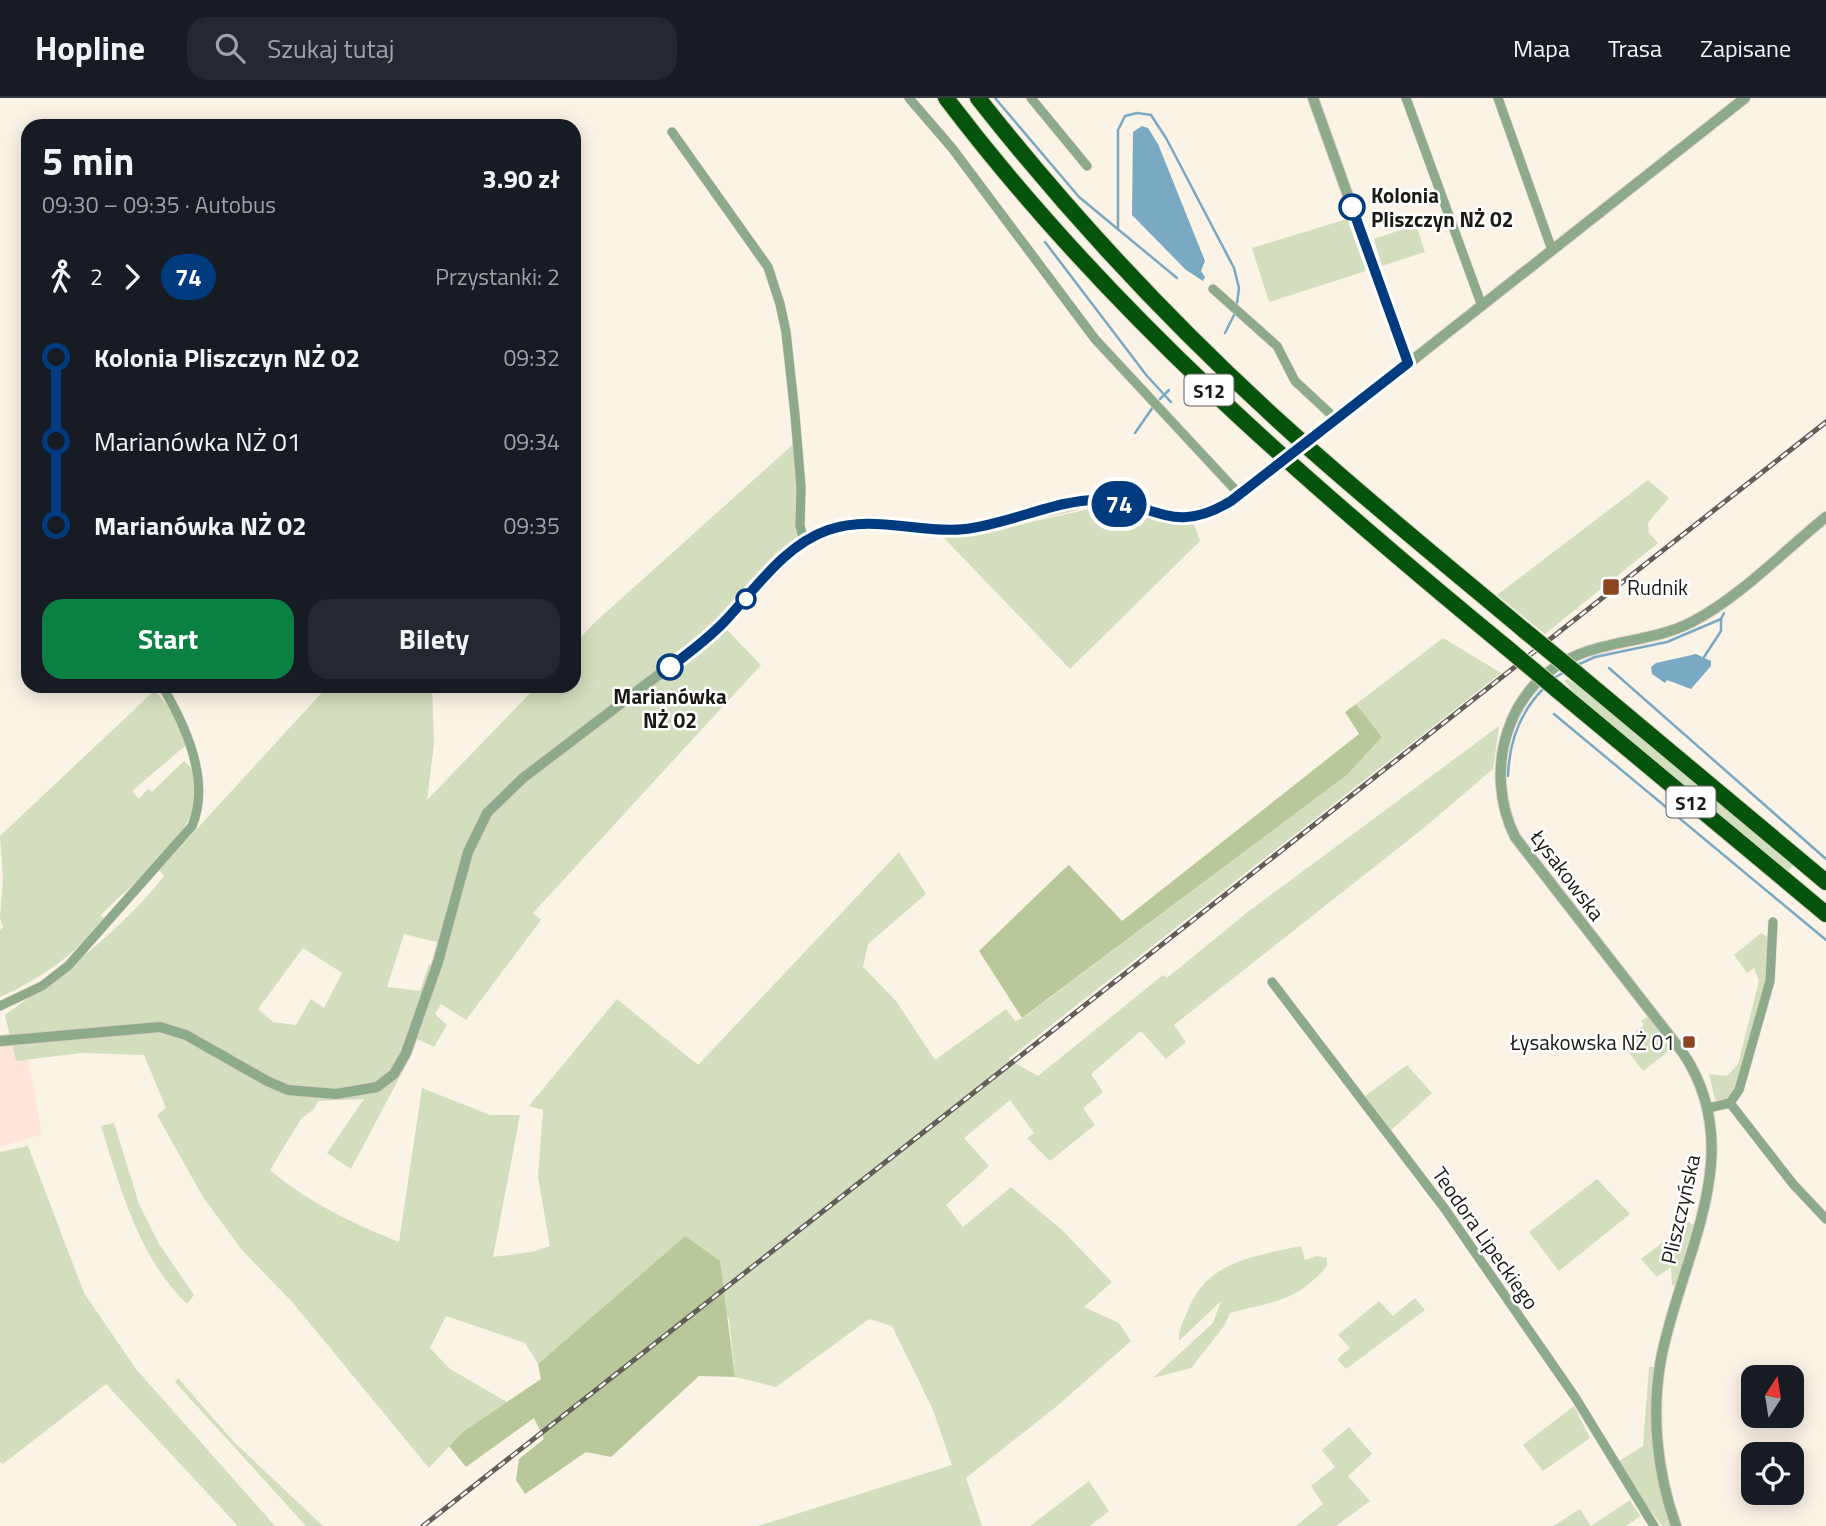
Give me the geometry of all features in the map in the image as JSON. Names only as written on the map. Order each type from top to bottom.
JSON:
[{"type":"highway","name":"S12","points":[[946,98],[1058,234],[1186,368],[1318,489],[1826,914]]},
{"type":"highway","name":"S12","points":[[978,98],[1065,203],[1191,338],[1343,478],[1826,882]]},
{"type":"street","points":[[909,98],[952,148],[1095,338],[1240,495]]},
{"type":"street","points":[[1031,98],[1087,166]]},
{"type":"street","points":[[1314,98],[1408,363]]},
{"type":"street","points":[[1406,98],[1482,306]]},
{"type":"street","points":[[1498,98],[1552,250]]},
{"type":"street","points":[[1319,434],[1745,98]]},
{"type":"street","points":[[672,132],[768,267],[780,304],[795,415],[801,487],[800,526],[804,541]]},
{"type":"street","points":[[1213,289],[1277,346],[1295,381],[1337,419]]},
{"type":"street","points":[[0,1041],[160,1027],[186,1035],[288,1090],[346,1094],[382,1084],[394,1074],[406,1053],[438,962],[468,852],[487,813],[523,778],[707,638],[782,559],[804,541],[832,529],[858,524],[966,529],[1095,500],[1171,518],[1184,518],[1210,512],[1240,495],[1271,472]]},
{"type":"street","name":"Łysakowska","points":[[1708,1108],[1701,1085],[1683,1053],[1519,844],[1504,809],[1499,770],[1504,741],[1515,713],[1533,688],[1551,671],[1586,652],[1674,630],[1727,598],[1826,517]]},
{"type":"street","points":[[0,1006],[42,986],[68,966],[192,827],[199,806],[197,772],[186,732],[166,693]]},
{"type":"street","points":[[1708,1108],[1730,1103],[1739,1090],[1770,981],[1773,922]]},
{"type":"street","name":"Teodora Lipeckiego","points":[[1272,982],[1446,1209],[1576,1397],[1654,1526]]},
{"type":"street","points":[[1730,1103],[1793,1184],[1826,1219]]},
{"type":"street","name":"Pliszczyńska","points":[[1676,1526],[1660,1458],[1658,1383],[1667,1332],[1710,1183],[1714,1147],[1708,1108]]},
{"type":"shaded area","points":[[12,1043],[16,1061],[28,1059],[42,1134],[0,1147],[0,1044]]},
{"type":"green space","points":[[1347,219],[1366,271],[1269,302],[1252,248]]},
{"type":"green space","points":[[1416,225],[1425,252],[1382,266],[1374,239]]},
{"type":"green space","points":[[799,439],[806,546],[727,624],[728,631],[761,665],[533,913],[541,920],[466,1020],[441,1004],[435,1014],[447,1025],[434,1047],[415,1038],[406,1065],[351,1169],[327,1153],[364,1099],[318,1101],[314,1109],[301,1119],[270,1170],[332,1211],[399,1242],[422,1088],[490,1115],[520,1115],[493,1257],[532,1252],[550,1246],[538,1177],[543,1110],[529,1106],[617,999],[698,1065],[899,852],[926,894],[868,944],[863,967],[896,1001],[935,1060],[1006,1009],[1015,1021],[1023,1018],[1348,774],[1382,737],[1356,704],[1443,638],[1501,673],[1008,1059],[1038,1076],[1163,975],[1167,978],[1249,911],[1499,726],[1493,769],[1425,827],[1174,1025],[1186,1042],[1166,1059],[1141,1031],[1091,1074],[1103,1092],[1083,1108],[1095,1125],[1050,1161],[1027,1138],[1034,1133],[1010,1100],[964,1138],[989,1166],[946,1205],[963,1227],[1011,1187],[1062,1230],[1112,1282],[1084,1307],[1119,1323],[1131,1341],[1057,1406],[966,1478],[982,1526],[758,1526],[952,1465],[933,1410],[892,1326],[869,1319],[776,1387],[735,1377],[729,1319],[685,1236],[538,1364],[525,1343],[446,1316],[430,1348],[450,1369],[507,1402],[464,1431],[429,1468],[293,1303],[242,1250],[203,1197],[157,1115],[166,1108],[144,1055],[82,1053],[16,1061],[5,1015],[69,968],[129,915],[164,876],[159,870],[322,693],[432,693],[434,744],[427,800],[530,693],[581,693],[581,637]],"holes":[[[404,934],[445,944],[438,966],[429,964],[420,991],[387,987]],[[303,948],[342,973],[324,1008],[311,999],[296,1025],[273,1022],[258,1009]]]},
{"type":"green space","points":[[1648,480],[1669,498],[1648,523],[1649,533],[1658,543],[1545,634],[1497,595]]},
{"type":"green space","points":[[1090,509],[1194,524],[1200,541],[1070,669],[943,537],[971,535]]},
{"type":"green space","points":[[1567,679],[1597,698],[1795,863],[1786,874],[1589,709],[1564,681]]},
{"type":"green space","points":[[152,693],[157,693],[176,717],[186,745],[132,791],[139,799],[148,789],[152,792],[184,761],[196,779],[197,799],[188,821],[153,865],[101,915],[105,920],[82,943],[44,973],[0,997],[3,878],[0,836]]},
{"type":"green space","points":[[1356,704],[1382,737],[1348,774],[1022,1018],[979,951],[1064,869],[1069,865],[1122,921],[1359,734],[1345,712]]},
{"type":"green space","points":[[1761,933],[1768,937],[1767,980],[1734,1095],[1724,1102],[1715,1100],[1709,1074],[1727,1076],[1738,1064],[1759,981],[1754,968],[1747,973],[1734,955]]},
{"type":"green space","points":[[1648,1017],[1673,1048],[1643,1071],[1621,1043],[1644,1025],[1641,1021]]},
{"type":"green space","points":[[1407,1065],[1432,1093],[1389,1132],[1365,1096]]},
{"type":"green space","points":[[114,1123],[139,1204],[159,1244],[194,1295],[187,1304],[156,1265],[133,1221],[101,1126]]},
{"type":"green space","points":[[28,1146],[84,1293],[136,1369],[275,1526],[238,1526],[106,1384],[3,1464],[0,1462],[0,1152]]},
{"type":"green space","points":[[1597,1179],[1630,1214],[1559,1271],[1529,1232]]},
{"type":"green space","points":[[1689,1222],[1693,1225],[1676,1284],[1672,1286],[1671,1267],[1657,1277],[1641,1259]]},
{"type":"green space","points":[[685,1236],[720,1261],[735,1377],[699,1376],[611,1457],[586,1452],[525,1494],[516,1480],[519,1459],[544,1439],[534,1418],[466,1467],[449,1446],[464,1431],[541,1379],[538,1364]]},
{"type":"green space","points":[[1301,1246],[1305,1260],[1317,1256],[1327,1258],[1327,1266],[1305,1287],[1272,1303],[1230,1313],[1224,1326],[1191,1368],[1153,1378],[1213,1323],[1221,1301],[1179,1341],[1180,1331],[1194,1297],[1205,1283],[1232,1264]]},
{"type":"green space","points":[[1415,1298],[1425,1310],[1346,1369],[1337,1359],[1350,1348],[1338,1335],[1379,1301],[1393,1316]]},
{"type":"green space","points":[[1649,1367],[1654,1367],[1652,1398],[1671,1526],[1662,1526],[1616,1463],[1643,1446]]},
{"type":"green space","points":[[178,1378],[234,1442],[323,1526],[306,1526],[175,1382]]},
{"type":"green space","points":[[1574,1406],[1590,1438],[1543,1471],[1523,1445]]},
{"type":"green space","points":[[1349,1427],[1372,1454],[1348,1476],[1370,1501],[1336,1526],[1296,1526],[1323,1504],[1311,1486],[1335,1467],[1322,1450]]},
{"type":"green space","points":[[1089,1481],[1109,1511],[1090,1526],[1030,1526]]},
{"type":"green space","points":[[1630,1500],[1640,1516],[1626,1526],[1591,1526]]},
{"type":"green space","points":[[1580,1509],[1591,1526],[1553,1526]]},
{"type":"water","points":[[1142,126],[1148,128],[1158,144],[1205,261],[1201,271],[1205,277],[1203,281],[1186,270],[1132,215],[1133,132]]},
{"type":"water","points":[[1696,654],[1711,661],[1711,666],[1691,689],[1667,680],[1665,683],[1652,674],[1651,667],[1656,663]]},
{"type":"waterway","points":[[995,98],[1079,197],[1177,278]]},
{"type":"waterway","points":[[1118,227],[1118,130],[1125,116],[1137,113],[1151,115],[1166,138],[1234,268],[1239,288],[1237,303]]},
{"type":"waterway","points":[[1045,242],[1147,376],[1171,402]]},
{"type":"waterway","points":[[1225,333],[1235,313]]},
{"type":"waterway","points":[[1160,399],[1169,390]]},
{"type":"waterway","points":[[1135,433],[1153,407]]},
{"type":"waterway","points":[[1704,657],[1721,631],[1724,613]]},
{"type":"waterway","points":[[1575,666],[1595,657],[1667,642],[1721,619]]},
{"type":"waterway","points":[[1609,668],[1826,859]]},
{"type":"waterway","points":[[1554,678],[1566,671]]},
{"type":"waterway","points":[[1508,776],[1517,728],[1528,707],[1544,688]]},
{"type":"waterway","points":[[1554,714],[1826,940]]},
{"type":"tunnel","points":[[1271,472],[1319,434]]},
{"type":"railway","points":[[423,1526],[1826,422]]},
{"type":"bus line","name":"74","points":[[670,667],[720,626],[787,555],[804,541],[832,529],[864,523],[929,530],[966,529],[1095,500],[1171,518],[1184,518],[1210,512],[1231,501],[1408,363],[1400,349],[1352,207]]},
{"type":"place","name":"Kolonia Pliszczyn NŻ 02","points":[[1352,207]]},
{"type":"place","name":"Rudnik","points":[[1611,587]]},
{"type":"place","name":"Marianówka NŻ 02","points":[[670,667]]},
{"type":"place","name":"Łysakowska NŻ 01","points":[[1689,1042]]}]
